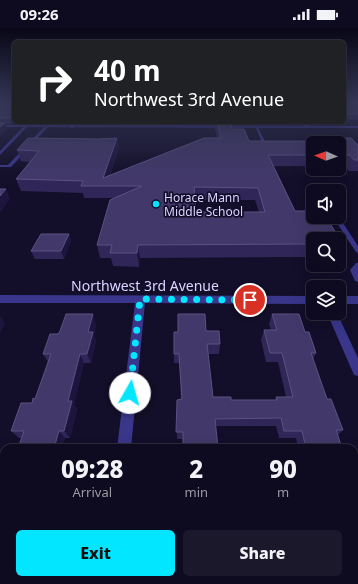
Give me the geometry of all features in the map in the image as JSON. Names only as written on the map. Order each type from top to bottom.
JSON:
[{"type":"street","points":[[0,126],[134,126]]},
{"type":"street","points":[[221,126],[358,127]]},
{"type":"street","name":"Northwest 3rd Avenue","points":[[0,299],[306,300]]},
{"type":"street","points":[[124,444],[140,299]]},
{"type":"street","points":[[346,300],[358,300]]},
{"type":"street","points":[[335,320],[358,371]]},
{"type":"lane","points":[[0,154],[24,127]]},
{"type":"lane","points":[[0,166],[9,166],[46,127]]},
{"type":"lane","points":[[256,127],[267,149]]},
{"type":"lane","points":[[341,224],[358,251]]},
{"type":"lane","points":[[358,265],[354,270],[358,279]]},
{"type":"building","points":[[218,126],[231,126],[232,129],[244,129],[249,141],[306,141],[306,155],[268,155],[295,211],[306,211],[306,224],[330,224],[335,232],[306,232],[306,244],[138,245],[137,253],[110,253],[112,245],[97,245],[110,200],[142,186],[81,186],[83,181],[16,179],[39,151],[17,150],[28,138],[117,138],[103,178],[204,138],[221,138]],"holes":[[[194,187],[258,188],[265,212],[196,212]]]},
{"type":"building","points":[[346,138],[351,138],[358,145],[358,160],[354,160],[350,155],[346,155]]},
{"type":"building","points":[[0,189],[6,189],[0,196]]},
{"type":"building","points":[[41,234],[69,234],[61,251],[31,251]]},
{"type":"building","points":[[66,314],[93,314],[88,332],[93,332],[87,354],[80,354],[68,401],[72,401],[64,431],[59,431],[55,444],[19,444],[24,431],[11,431],[21,403],[32,403],[33,398],[35,399],[51,354],[43,354],[50,334],[58,334]]},
{"type":"building","points":[[178,314],[205,314],[206,331],[219,331],[220,344],[207,344],[213,397],[231,397],[231,400],[277,400],[276,397],[293,397],[282,353],[270,353],[264,330],[277,330],[272,314],[299,314],[305,332],[309,332],[316,353],[311,353],[327,399],[331,399],[343,430],[336,430],[341,444],[305,444],[302,431],[284,431],[281,418],[215,419],[218,444],[183,444],[183,432],[176,432],[177,400],[182,399],[179,354],[174,354],[174,332],[178,332]]},
{"type":"place","name":"Horace Mann Middle School","points":[[156,204]]},
{"type":"route","points":[[130,393],[140,299],[250,300]]}]
